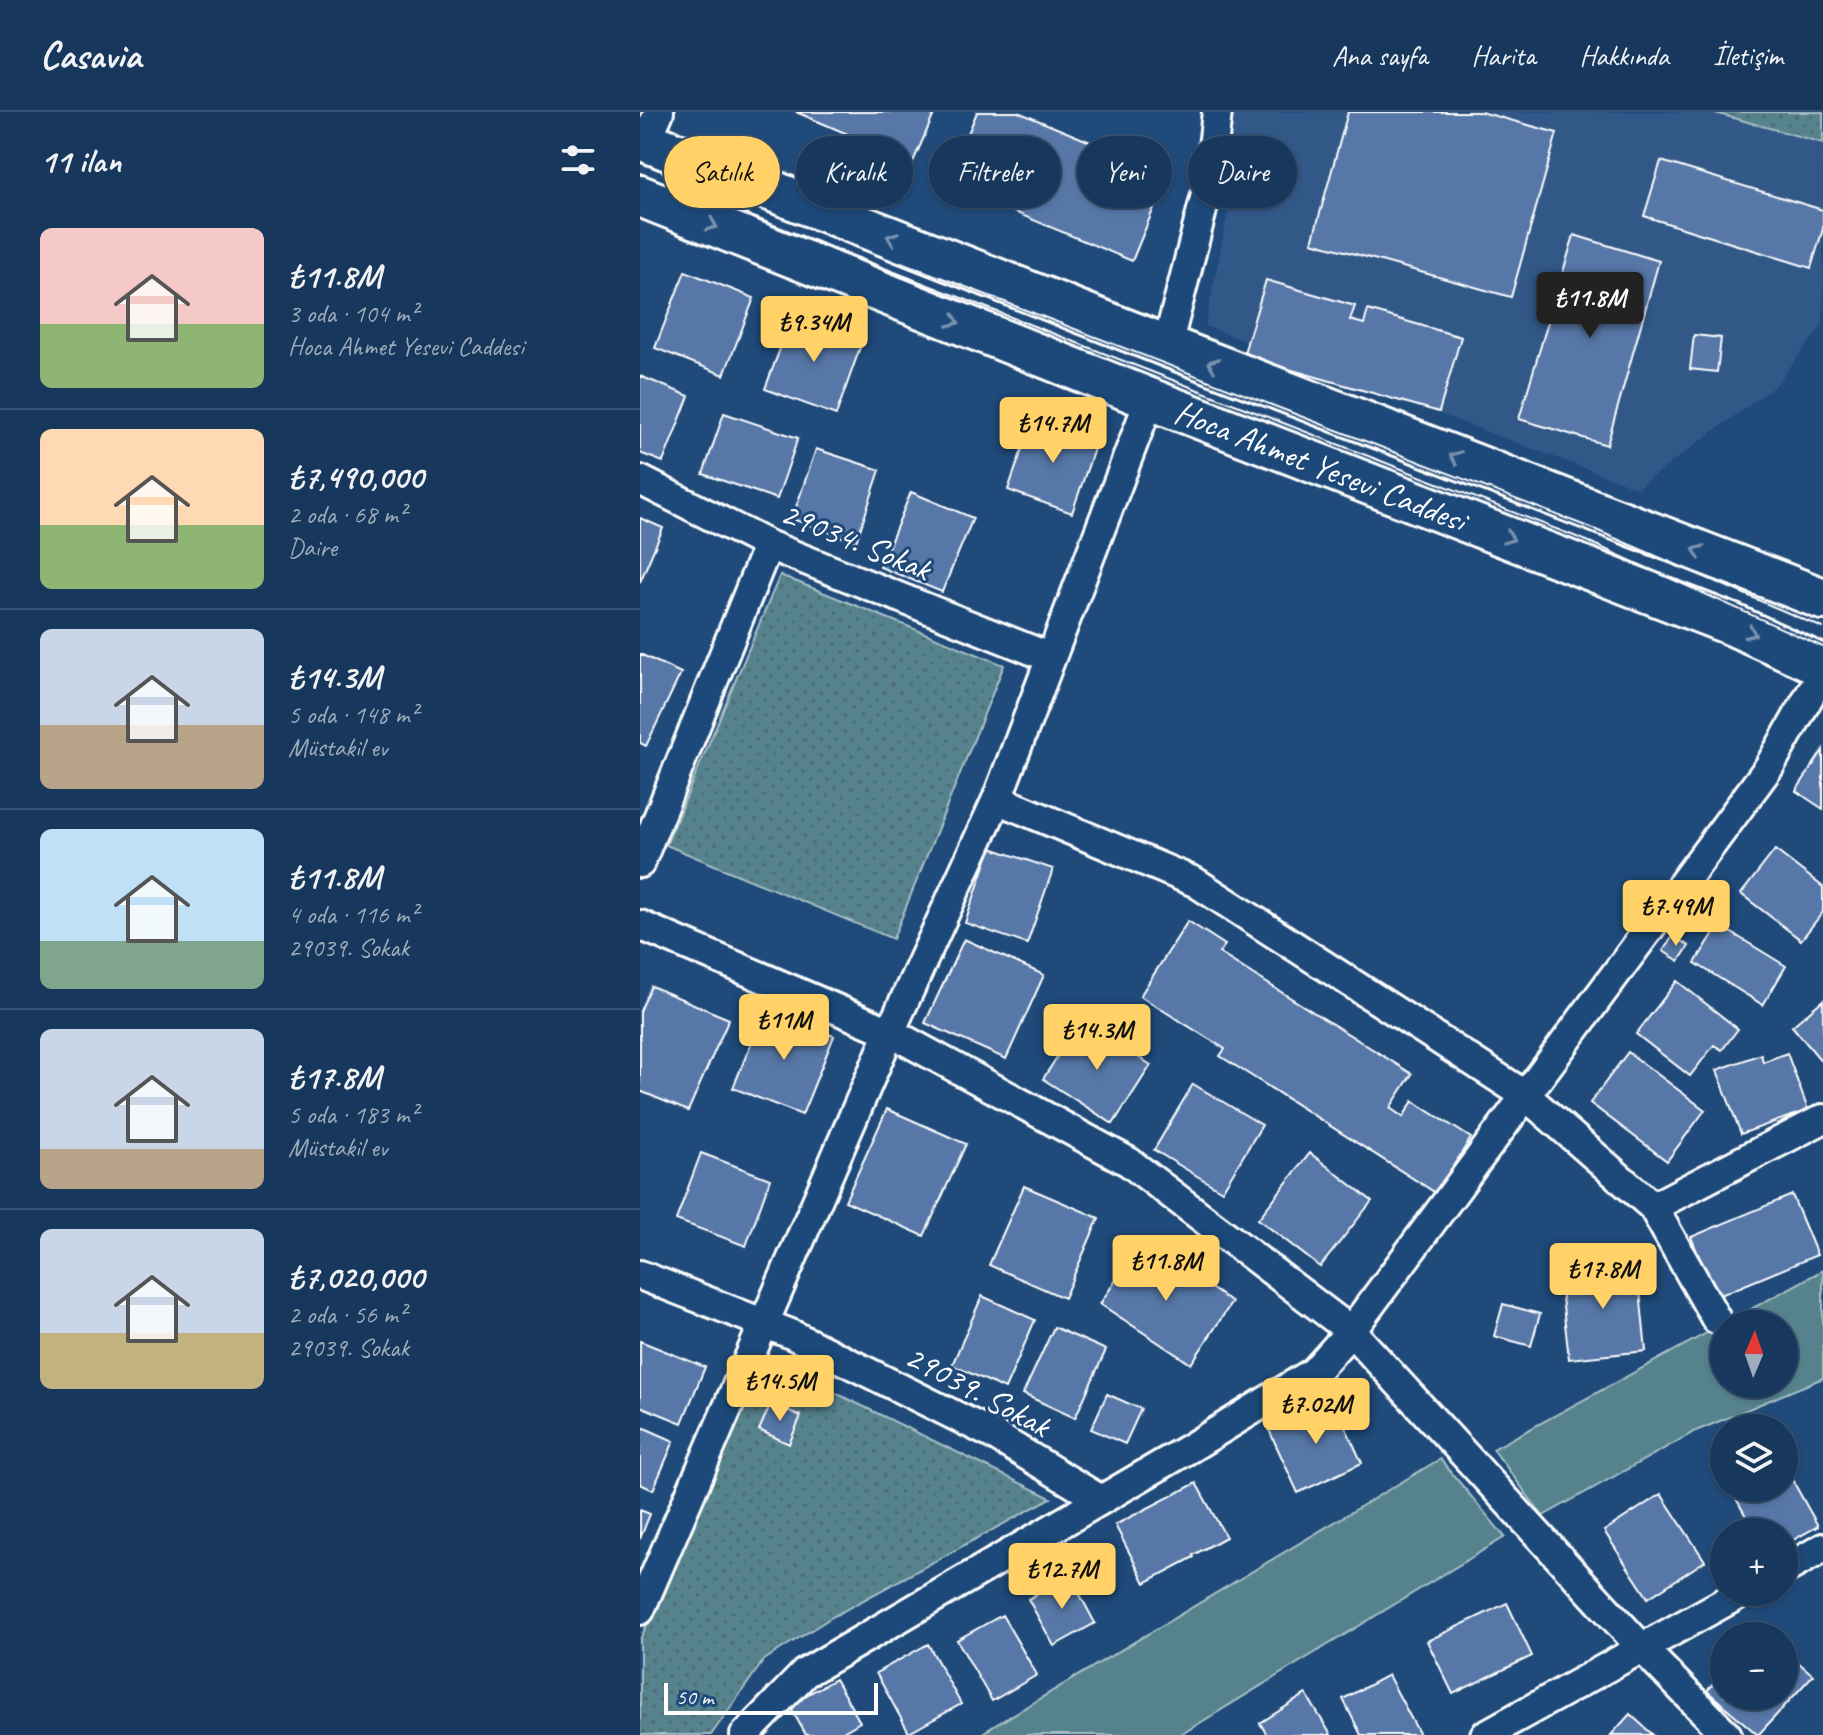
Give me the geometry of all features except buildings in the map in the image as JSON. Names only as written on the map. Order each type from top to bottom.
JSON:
[{"type":"street","points":[[1167,346],[1209,183],[1217,112]]},
{"type":"street","name":"Hoca Ahmet Yesevi Caddesi","points":[[648,131],[1167,346],[1823,599]]},
{"type":"street","name":"Hoca Ahmet Yesevi Caddesi","points":[[642,201],[1719,620],[1823,669]]},
{"type":"street","points":[[640,1610],[890,1032],[997,799],[1150,399]]},
{"type":"street","name":"29034. Sokak","points":[[640,480],[768,545],[1049,657]]},
{"type":"street","points":[[640,863],[768,545]]},
{"type":"street","points":[[745,1735],[805,1673],[1314,1372],[1351,1331],[1769,767],[1823,669]]},
{"type":"street","points":[[997,799],[1195,882],[1525,1095],[1653,1207],[1711,1310]]},
{"type":"street","points":[[640,925],[890,1032],[1129,1162],[1351,1331],[1642,1648],[1727,1735]]},
{"type":"street","points":[[1653,1207],[1823,1119]]},
{"type":"street","name":"29039. Sokak","points":[[640,1275],[791,1334],[992,1434],[1101,1500]]},
{"type":"street","points":[[1798,1562],[1823,1548]]},
{"type":"street","points":[[1485,1735],[1718,1606]]},
{"type":"shaded area","points":[[1217,112],[1823,112],[1823,325],[1775,386],[1637,488],[1205,326],[1229,208],[1297,208],[1297,136],[1218,136],[1213,130]]},
{"type":"green space","points":[[1712,112],[1823,112],[1823,143]]},
{"type":"green space","points":[[780,575],[1004,665],[893,939],[666,845]]},
{"type":"green space","points":[[1823,1270],[1823,1378],[1798,1388],[1798,1310],[1749,1310]]},
{"type":"green space","points":[[1710,1331],[1710,1398],[1775,1398],[1737,1414],[1710,1414],[1710,1425],[1543,1516],[1493,1449]]},
{"type":"green space","points":[[766,1359],[1051,1498],[832,1617],[764,1660],[711,1735],[640,1735],[640,1640]]},
{"type":"green space","points":[[1440,1459],[1505,1537],[1180,1735],[979,1735]]},
{"type":"tram line","points":[[640,173],[1587,541],[1823,647]]},
{"type":"tram line","points":[[901,262],[1596,530],[1823,628]]}]
